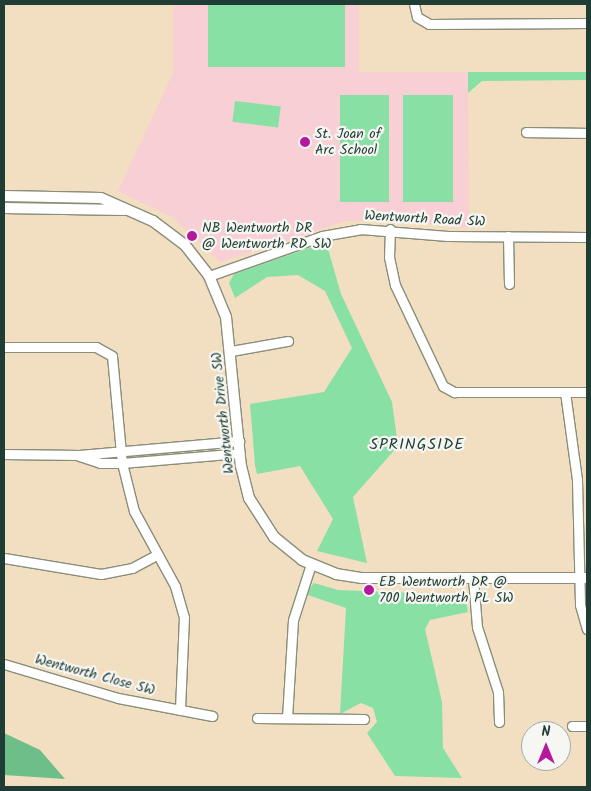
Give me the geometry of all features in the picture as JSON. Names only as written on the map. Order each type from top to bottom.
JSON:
[{"type":"street","points":[[414,4],[420,20],[433,24],[587,23]]},
{"type":"street","points":[[526,132],[587,133]]},
{"type":"street","name":"Wentworth Drive SW","points":[[4,196],[90,196],[126,210],[175,236],[209,276],[226,317],[240,453],[246,489],[260,518],[288,549],[311,564],[362,578],[583,578]]},
{"type":"street","name":"Wentworth Drive SW","points":[[4,208],[126,210]]},
{"type":"street","points":[[390,229],[389,257],[395,285],[443,386],[454,392],[587,392]]},
{"type":"street","name":"Wentworth Road SW","points":[[209,276],[322,236],[390,229],[438,236],[587,237]]},
{"type":"street","points":[[508,236],[509,284]]},
{"type":"street","points":[[231,351],[288,341]]},
{"type":"street","points":[[4,347],[96,347],[108,352],[114,360],[122,463],[134,510],[155,556],[175,586],[184,617],[180,710]]},
{"type":"street","points":[[565,392],[577,480],[587,629]]},
{"type":"street","points":[[4,454],[79,456],[121,450],[239,441]]},
{"type":"street","points":[[79,456],[100,463],[122,463],[240,453]]},
{"type":"street","points":[[4,558],[101,574],[132,568],[155,556]]},
{"type":"street","points":[[287,718],[292,620],[311,564]]},
{"type":"street","points":[[474,578],[477,627],[498,692],[499,722]]},
{"type":"street","name":"Wentworth Close SW","points":[[4,664],[180,710],[212,716]]},
{"type":"street","points":[[257,718],[364,719]]},
{"type":"street","points":[[572,726],[587,726]]},
{"type":"shaded area","name":"St. Joan of Arc School","points":[[173,4],[359,4],[359,72],[468,72],[469,228],[386,220],[346,221],[220,262],[172,217],[118,191],[173,73]]},
{"type":"green space","points":[[208,4],[345,4],[345,67],[208,67]]},
{"type":"green space","points":[[468,72],[587,72],[587,80],[482,81],[468,93]]},
{"type":"green space","points":[[340,95],[389,95],[389,202],[340,202]]},
{"type":"green space","points":[[403,95],[453,95],[453,202],[403,202]]},
{"type":"green space","points":[[235,101],[281,107],[278,127],[232,122]]},
{"type":"green space","points":[[326,242],[341,294],[392,402],[398,446],[353,497],[367,563],[317,551],[333,519],[300,466],[257,474],[255,465],[250,404],[324,392],[352,348],[325,291],[298,275],[267,277],[235,298],[229,283],[234,274]]},
{"type":"green space","points":[[314,583],[338,590],[465,595],[468,612],[430,620],[425,629],[442,702],[443,748],[462,778],[395,776],[367,733],[377,722],[373,708],[361,703],[340,714],[346,608],[305,594]]},
{"type":"green space","points":[[4,733],[40,750],[65,779],[4,775]]},
{"type":"place","name":"St. Joan of Arc School","points":[[305,142]]},
{"type":"place","name":"NB Wentworth DR @ Wentworth RD SW","points":[[192,236]]},
{"type":"place","name":"EB Wentworth DR @ 700 Wentworth PL SW","points":[[369,590]]},
{"type":"district","name":"SPRINGSIDE","points":[[417,445]]}]
